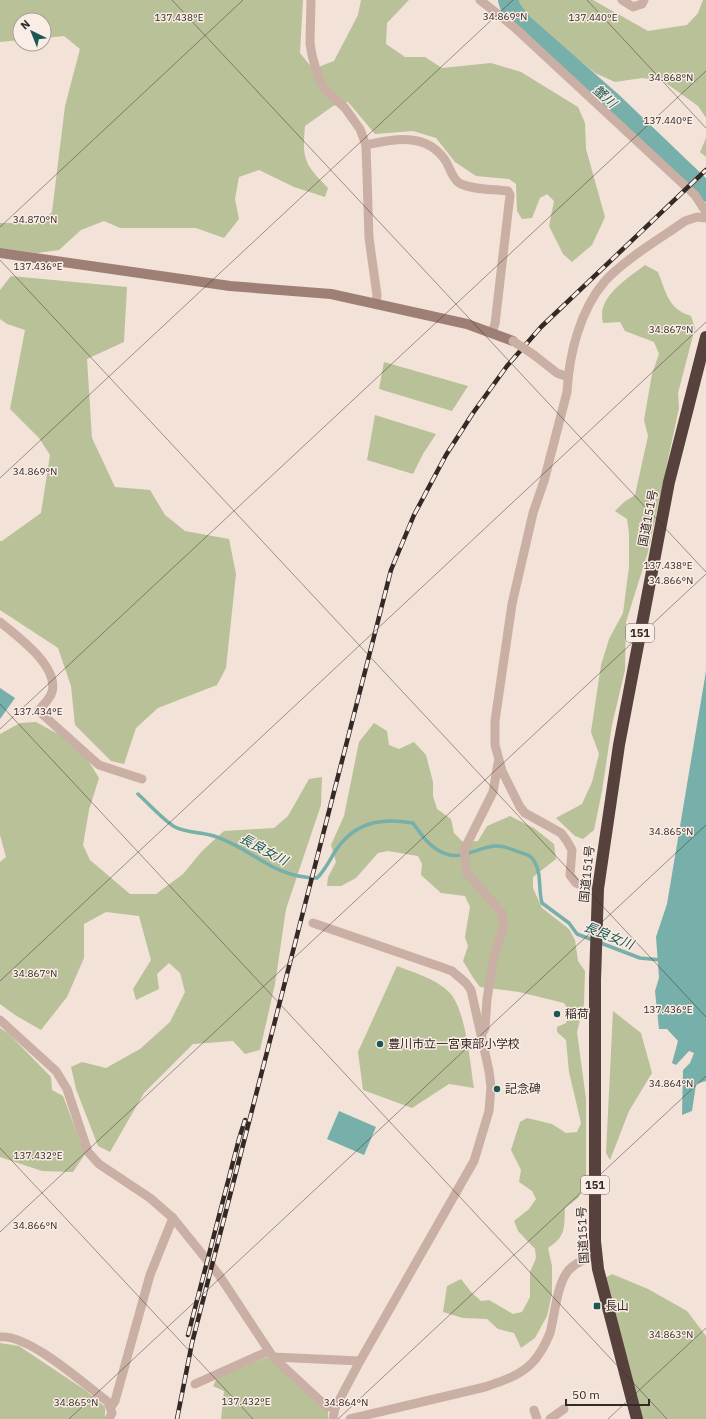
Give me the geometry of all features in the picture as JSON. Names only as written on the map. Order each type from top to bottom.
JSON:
[{"type":"highway","name":"国道151号","points":[[637,1419],[613,1329],[596,1255],[596,939],[598,889],[619,745],[669,482],[706,336]]},
{"type":"street","points":[[311,0],[312,55],[318,77],[325,89],[353,118],[360,129],[366,145],[369,238],[377,294],[376,303]]},
{"type":"street","points":[[480,0],[514,27],[695,195],[706,212]]},
{"type":"street","points":[[622,0],[633,7],[642,4],[644,0]]},
{"type":"street","points":[[366,145],[404,139],[425,142],[445,159],[452,176],[458,182],[465,186],[508,191],[510,194],[495,324],[492,332]]},
{"type":"street","points":[[598,889],[585,887],[576,883],[570,875],[572,850],[567,841],[561,833],[535,819],[523,810],[498,763],[495,745],[495,721],[512,604],[533,513],[544,481],[567,392],[568,377],[584,316],[594,296],[617,270],[685,221],[697,217],[706,218]]},
{"type":"street","points":[[0,253],[230,286],[331,294],[376,303],[467,324],[492,332],[514,341],[557,373],[568,377]]},
{"type":"street","points":[[0,622],[47,667],[53,679],[52,693],[39,710],[42,714],[98,765],[142,779]]},
{"type":"street","points":[[481,1035],[485,1028],[487,999],[494,956],[504,925],[502,913],[467,873],[464,850],[493,792],[498,763]]},
{"type":"street","points":[[313,923],[452,971],[466,983],[471,990],[489,1071],[490,1100],[484,1131],[474,1161],[360,1361],[335,1408],[333,1419]]},
{"type":"street","points":[[0,1020],[56,1071],[67,1089],[88,1152],[99,1164],[150,1198],[173,1218],[219,1275],[271,1354],[326,1406],[335,1408]]},
{"type":"street","points":[[111,1407],[116,1401],[150,1275],[173,1218]]},
{"type":"street","points":[[350,1419],[485,1387],[506,1380],[523,1371],[534,1361],[549,1334],[560,1288],[566,1274],[576,1264],[586,1258],[596,1255]]},
{"type":"street","points":[[0,1337],[19,1340],[40,1351],[108,1402],[112,1413],[109,1419]]},
{"type":"street","points":[[195,1384],[271,1354],[360,1361]]},
{"type":"street","points":[[550,1419],[564,1409]]},
{"type":"green space","points":[[0,0],[303,0],[300,53],[313,69],[334,61],[358,15],[361,0],[409,0],[387,23],[386,44],[405,57],[425,57],[442,68],[491,63],[521,72],[578,107],[585,123],[586,149],[605,217],[592,245],[572,262],[563,254],[549,226],[554,201],[547,194],[540,198],[532,218],[522,219],[517,211],[516,184],[509,179],[476,176],[455,162],[436,138],[413,131],[375,134],[348,102],[333,106],[305,126],[304,146],[306,160],[309,167],[328,188],[325,197],[294,187],[259,170],[239,177],[235,199],[239,219],[224,238],[196,228],[120,228],[104,221],[81,230],[59,250],[37,253],[0,248],[0,223],[41,223],[52,212],[65,106],[80,49],[64,36],[52,37],[52,12],[12,12],[12,41],[0,42]]},
{"type":"green space","points":[[517,0],[593,0],[648,31],[687,25],[698,13],[703,0],[706,0],[706,118],[698,106],[663,81],[642,78],[615,82],[595,73],[525,16]]},
{"type":"green space","points":[[706,138],[706,157],[700,152]]},
{"type":"green space","points":[[645,265],[658,272],[669,299],[677,309],[691,316],[695,328],[678,393],[679,408],[648,552],[626,622],[625,670],[612,725],[602,791],[594,830],[583,839],[575,836],[556,818],[582,804],[592,782],[599,754],[591,732],[601,665],[609,639],[623,613],[629,567],[629,533],[627,519],[615,511],[624,502],[635,495],[648,436],[644,420],[652,374],[659,354],[654,342],[625,331],[620,322],[603,323],[602,314],[608,297],[622,283]]},
{"type":"green space","points":[[11,276],[127,287],[124,342],[87,359],[92,438],[115,487],[150,490],[165,515],[185,531],[229,539],[236,574],[226,668],[217,685],[158,708],[136,728],[124,764],[111,761],[75,725],[71,686],[58,648],[0,610],[0,541],[41,513],[50,455],[39,438],[10,409],[25,330],[7,324],[0,319],[0,290]]},
{"type":"green space","points":[[384,362],[468,386],[452,411],[379,389]]},
{"type":"green space","points":[[375,415],[436,434],[423,454],[413,474],[367,460]]},
{"type":"green space","points":[[36,722],[65,738],[86,757],[99,778],[89,810],[83,845],[90,860],[130,894],[156,894],[183,874],[202,851],[224,831],[274,828],[288,816],[309,779],[322,777],[321,805],[286,909],[275,984],[260,1050],[245,1054],[233,1041],[193,1044],[144,1093],[110,1152],[98,1146],[76,1089],[71,1067],[82,1062],[106,1068],[140,1049],[170,1022],[185,992],[180,973],[169,963],[157,974],[159,989],[136,1000],[133,989],[151,960],[139,916],[106,912],[84,924],[84,958],[67,997],[41,1030],[15,1015],[0,1004],[0,862],[6,857],[0,835],[0,734],[20,723]]},
{"type":"green space","points":[[374,723],[387,731],[389,745],[399,749],[414,742],[426,755],[433,782],[433,796],[437,809],[451,819],[454,833],[463,842],[478,841],[487,826],[510,816],[534,828],[554,844],[556,859],[533,877],[533,888],[542,908],[569,929],[575,940],[578,961],[585,971],[584,1004],[577,1032],[586,1099],[586,1184],[578,1198],[565,1208],[564,1227],[561,1236],[548,1248],[552,1266],[552,1294],[547,1316],[535,1338],[521,1348],[514,1333],[498,1329],[487,1319],[463,1318],[443,1312],[447,1286],[461,1279],[472,1293],[481,1301],[489,1300],[513,1314],[522,1312],[530,1297],[530,1272],[536,1258],[535,1249],[518,1231],[514,1221],[529,1209],[536,1199],[532,1191],[519,1182],[521,1170],[511,1150],[520,1122],[527,1118],[552,1124],[566,1133],[577,1132],[581,1123],[569,1072],[566,1040],[557,1032],[557,1027],[566,1023],[570,1012],[564,1003],[519,992],[480,987],[463,961],[468,946],[465,937],[470,907],[465,896],[441,893],[421,875],[422,864],[418,856],[388,851],[378,853],[356,878],[341,886],[327,886],[328,877],[336,862],[331,845],[344,816],[359,742]]},
{"type":"green space","points":[[397,966],[424,976],[437,983],[449,992],[455,1000],[463,1023],[469,1051],[474,1088],[449,1084],[412,1108],[363,1090],[358,1052]]},
{"type":"green space","points":[[613,1011],[641,1033],[652,1073],[629,1111],[610,1160],[606,1153]]},
{"type":"green space","points":[[0,1028],[9,1034],[51,1077],[52,1090],[63,1096],[85,1154],[73,1172],[42,1171],[0,1157]]},
{"type":"green space","points":[[612,1274],[648,1289],[687,1311],[706,1336],[706,1419],[642,1419],[602,1280]]},
{"type":"green space","points":[[0,1343],[19,1346],[85,1390],[105,1407],[105,1419],[0,1419]]},
{"type":"green space","points":[[267,1357],[328,1410],[328,1419],[221,1419],[224,1391],[213,1386],[217,1378]]},
{"type":"water","points":[[706,671],[706,1081],[696,1084],[692,1111],[682,1115],[683,1070],[690,1063],[694,1053],[689,1051],[676,1065],[672,1063],[678,1041],[667,1029],[659,1029],[655,991],[659,978],[656,937],[667,904]]},
{"type":"water","points":[[0,688],[15,698],[0,719]]},
{"type":"water","points":[[339,1111],[376,1127],[364,1155],[327,1139]]},
{"type":"waterway","name":"蟹川","points":[[508,0],[511,9],[523,24],[612,102],[706,192]]},
{"type":"waterway","name":"長良女川","points":[[138,794],[175,827],[214,836],[241,848],[275,868],[301,877],[317,878],[344,840],[361,827],[380,822],[391,821],[413,823],[433,847],[450,855],[455,856],[465,854],[493,846],[508,848],[528,855],[533,859],[538,871],[542,903],[569,923],[577,934],[640,958],[661,960]]},
{"type":"railway","points":[[177,1419],[192,1343],[391,570],[414,515],[446,455],[473,413],[507,366],[541,327],[706,170]]},
{"type":"railway","points":[[188,1335],[245,1120]]},
{"type":"place","name":"稲荷","points":[[557,1014]]},
{"type":"place","name":"豊川市立一宮東部小学校","points":[[380,1044]]},
{"type":"place","name":"記念碑","points":[[497,1089]]},
{"type":"place","name":"長山","points":[[597,1306]]}]
